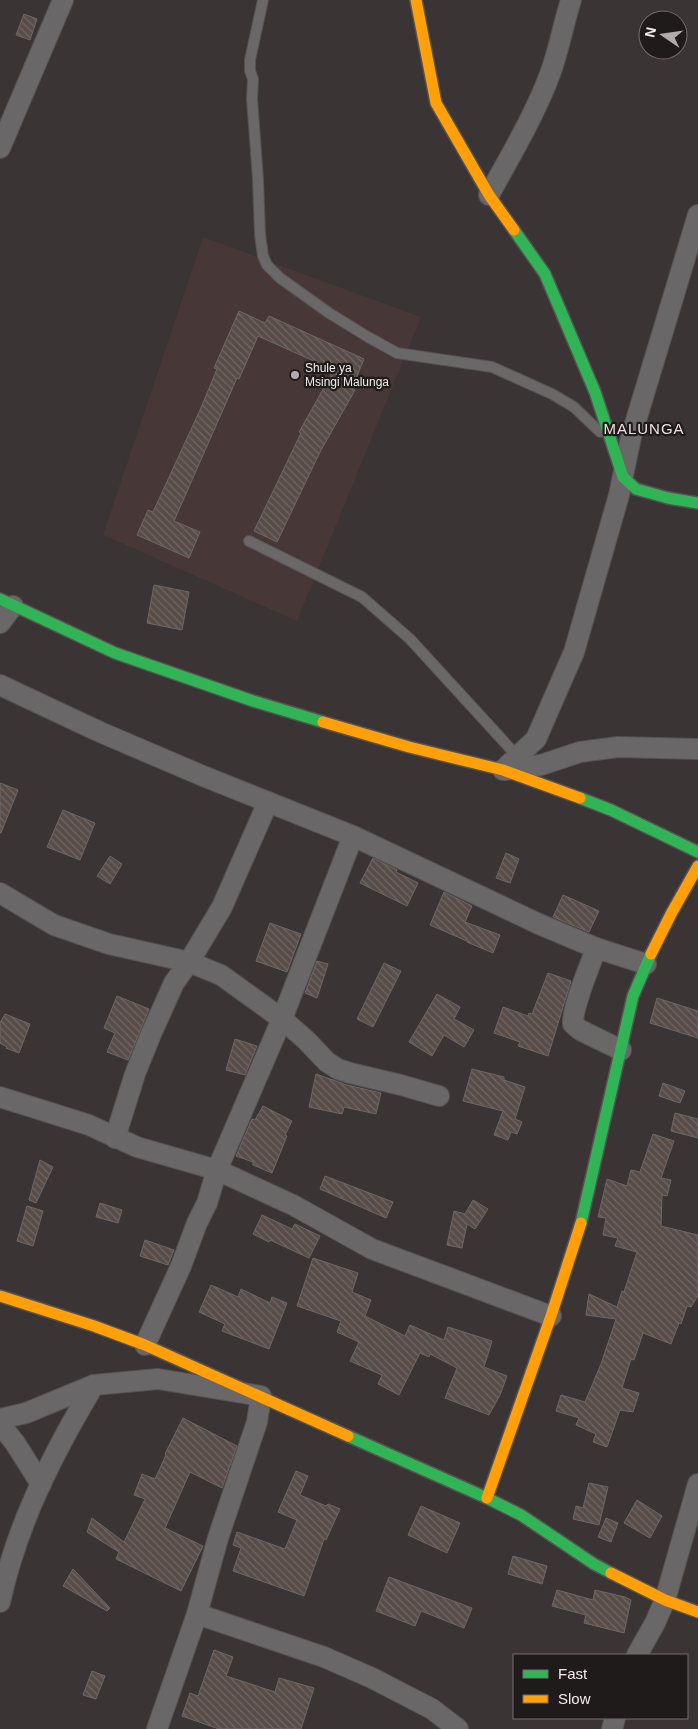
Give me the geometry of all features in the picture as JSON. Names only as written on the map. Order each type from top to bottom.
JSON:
[{"type":"street","points":[[0,148],[62,0]]},
{"type":"street","points":[[416,0],[436,103],[489,195],[545,274],[595,392],[624,477],[636,489],[668,498],[698,503]]},
{"type":"street","points":[[489,195],[536,109],[556,59],[571,0]]},
{"type":"street","points":[[503,770],[536,739],[574,652],[624,477],[631,437],[698,215]]},
{"type":"street","points":[[0,622],[6,603],[115,653],[253,701],[409,747],[503,770],[611,810],[698,852]]},
{"type":"street","points":[[0,685],[100,732],[353,836],[539,924],[596,948],[646,964]]},
{"type":"street","points":[[503,770],[541,765],[580,752],[618,747],[698,750]]},
{"type":"street","points":[[115,1138],[135,1074],[174,983],[222,907],[268,802]]},
{"type":"street","points":[[144,1345],[181,1266],[197,1223],[207,1203],[217,1170],[282,1019],[353,836]]},
{"type":"street","points":[[487,1498],[582,1219],[633,996],[674,906],[698,866]]},
{"type":"street","points":[[0,894],[54,925],[109,944],[189,962],[221,975],[282,1019],[327,1062],[338,1069],[438,1096]]},
{"type":"street","points":[[596,948],[577,1003],[573,1017],[574,1024],[580,1030],[621,1050]]},
{"type":"street","points":[[0,1097],[89,1125],[137,1148],[217,1170],[293,1205],[372,1249],[550,1316]]},
{"type":"street","points":[[0,1296],[94,1326],[144,1345],[487,1498],[521,1515],[594,1564],[665,1600],[698,1612]]},
{"type":"street","points":[[0,1419],[26,1413],[94,1385],[158,1379],[261,1396]]},
{"type":"street","points":[[0,1602],[9,1565],[20,1532],[67,1430],[94,1385]]},
{"type":"street","points":[[157,1729],[197,1614],[218,1538],[257,1422],[261,1396]]},
{"type":"street","points":[[0,1424],[15,1443],[41,1484]]},
{"type":"street","points":[[638,1654],[655,1623],[665,1600],[698,1484]]},
{"type":"street","points":[[197,1614],[324,1657],[372,1678],[432,1709],[458,1729]]},
{"type":"lane","points":[[263,0],[250,60],[250,71],[254,79],[252,114],[258,179],[260,234],[263,256],[267,265],[280,278],[329,313],[397,353],[492,367],[552,394],[574,407],[612,443]]},
{"type":"lane","points":[[249,541],[362,597],[410,639],[518,757]]},
{"type":"shaded area","points":[[203,237],[421,317],[297,621],[103,535]]},
{"type":"building","points":[[24,14],[37,19],[30,40],[16,35]]},
{"type":"building","points":[[239,311],[265,323],[269,316],[364,359],[352,388],[355,390],[320,452],[277,542],[254,531],[301,433],[299,432],[334,370],[258,336],[239,379],[237,378],[174,521],[200,532],[189,558],[137,535],[148,510],[153,512],[200,410],[217,369],[214,368]]},
{"type":"building","points":[[154,585],[189,592],[182,630],[147,623]]},
{"type":"building","points":[[0,783],[18,790],[1,833],[0,833]]},
{"type":"building","points":[[63,810],[95,823],[80,860],[47,847]]},
{"type":"building","points":[[506,853],[519,859],[510,883],[496,878]]},
{"type":"building","points":[[110,856],[122,864],[110,884],[97,876]]},
{"type":"building","points":[[373,858],[418,883],[407,906],[360,883]]},
{"type":"building","points":[[444,892],[472,906],[465,922],[500,935],[493,953],[430,925]]},
{"type":"building","points":[[563,895],[599,911],[589,932],[553,917]]},
{"type":"building","points":[[270,923],[301,934],[287,972],[256,961]]},
{"type":"building","points":[[317,961],[328,964],[317,998],[305,993]]},
{"type":"building","points":[[384,963],[401,971],[373,1027],[357,1019]]},
{"type":"building","points":[[548,973],[571,981],[548,1056],[518,1046],[520,1042],[494,1033],[503,1007],[528,1016],[529,1013],[532,1014]]},
{"type":"building","points":[[437,994],[460,1007],[454,1019],[474,1030],[464,1047],[444,1035],[432,1056],[409,1042]]},
{"type":"building","points":[[117,996],[149,1009],[128,1060],[107,1052],[115,1033],[104,1028]]},
{"type":"building","points":[[657,998],[698,1011],[698,1038],[650,1023]]},
{"type":"building","points":[[5,1014],[30,1024],[19,1053],[6,1048],[0,1043],[0,1023]]},
{"type":"building","points":[[235,1039],[257,1046],[245,1075],[226,1070]]},
{"type":"building","points":[[472,1069],[504,1077],[504,1080],[525,1087],[515,1119],[522,1122],[517,1134],[511,1132],[508,1140],[494,1135],[503,1111],[463,1101]]},
{"type":"building","points":[[316,1074],[347,1085],[381,1093],[376,1114],[344,1107],[342,1114],[309,1107]]},
{"type":"building","points":[[663,1083],[685,1091],[680,1103],[659,1096]]},
{"type":"building","points":[[263,1106],[292,1121],[285,1135],[287,1136],[272,1173],[253,1165],[253,1162],[236,1156],[252,1119],[255,1120]]},
{"type":"building","points":[[675,1113],[698,1119],[698,1138],[671,1131]]},
{"type":"building","points":[[653,1134],[674,1141],[661,1178],[671,1180],[667,1196],[662,1195],[661,1226],[698,1235],[698,1296],[691,1307],[687,1306],[671,1344],[643,1333],[634,1360],[631,1359],[622,1388],[639,1393],[633,1412],[620,1410],[607,1447],[593,1442],[596,1434],[576,1425],[579,1418],[556,1411],[561,1395],[585,1402],[601,1364],[616,1319],[586,1315],[589,1294],[617,1307],[637,1252],[615,1246],[618,1238],[603,1235],[606,1218],[598,1217],[607,1179],[627,1186],[631,1170],[640,1172]]},
{"type":"building","points":[[40,1160],[53,1167],[36,1203],[29,1200]]},
{"type":"building","points":[[325,1176],[393,1202],[386,1218],[320,1189]]},
{"type":"building","points":[[473,1200],[488,1209],[475,1229],[467,1224],[462,1248],[447,1245],[454,1211],[465,1214]]},
{"type":"building","points":[[100,1203],[122,1210],[118,1223],[96,1217]]},
{"type":"building","points":[[27,1206],[43,1211],[33,1246],[17,1241]]},
{"type":"building","points":[[262,1215],[292,1229],[295,1224],[320,1236],[309,1258],[253,1234]]},
{"type":"building","points":[[145,1240],[174,1250],[168,1265],[140,1256]]},
{"type":"building","points":[[313,1258],[358,1273],[352,1292],[371,1300],[365,1316],[405,1336],[410,1325],[444,1340],[448,1327],[492,1341],[484,1367],[507,1376],[500,1395],[489,1415],[445,1398],[457,1368],[430,1354],[429,1357],[420,1353],[399,1395],[378,1384],[382,1375],[350,1361],[359,1342],[337,1332],[341,1321],[297,1306]]},
{"type":"building","points":[[211,1285],[238,1297],[241,1289],[270,1303],[272,1297],[287,1303],[269,1349],[222,1331],[225,1324],[199,1312]]},
{"type":"building","points":[[183,1418],[237,1446],[222,1488],[190,1472],[165,1528],[203,1546],[181,1591],[116,1559],[119,1552],[87,1532],[92,1518],[124,1542],[145,1499],[134,1495],[142,1474],[155,1479]]},
{"type":"building","points":[[296,1471],[308,1476],[300,1495],[326,1506],[328,1504],[340,1509],[326,1540],[324,1539],[304,1596],[233,1571],[241,1548],[233,1545],[237,1532],[285,1549],[297,1520],[278,1512]]},
{"type":"building","points":[[589,1483],[608,1487],[599,1525],[573,1519],[576,1506],[583,1508]]},
{"type":"building","points":[[637,1500],[662,1516],[650,1538],[624,1523]]},
{"type":"building","points":[[421,1506],[460,1523],[447,1553],[408,1535]]},
{"type":"building","points":[[606,1518],[618,1523],[611,1542],[598,1537]]},
{"type":"building","points":[[513,1556],[547,1566],[542,1584],[508,1574]]},
{"type":"building","points":[[73,1569],[110,1608],[107,1611],[63,1586]]},
{"type":"building","points":[[389,1577],[472,1608],[464,1628],[421,1611],[415,1626],[376,1611]]},
{"type":"building","points":[[557,1590],[593,1600],[595,1590],[631,1600],[624,1633],[584,1623],[586,1615],[552,1606]]},
{"type":"building","points":[[214,1650],[233,1657],[226,1676],[275,1692],[279,1678],[314,1688],[301,1729],[219,1729],[182,1716],[190,1693],[198,1696]]},
{"type":"building","points":[[92,1671],[105,1676],[96,1699],[83,1695]]},
{"type":"traffic: fast","points":[[514,230],[545,274],[595,392],[623,477],[636,489],[668,498],[698,503]]},
{"type":"traffic: fast","points":[[0,599],[115,653],[253,701],[323,722]]},
{"type":"traffic: fast","points":[[580,798],[611,810],[698,852]]},
{"type":"traffic: fast","points":[[581,1223],[633,996],[651,954]]},
{"type":"traffic: fast","points":[[348,1436],[521,1515],[594,1564],[611,1573]]},
{"type":"traffic: slow","points":[[416,0],[436,103],[489,195],[514,230]]},
{"type":"traffic: slow","points":[[323,722],[409,747],[503,770],[580,798]]},
{"type":"traffic: slow","points":[[651,954],[698,866]]},
{"type":"traffic: slow","points":[[487,1498],[551,1316],[581,1223]]},
{"type":"traffic: slow","points":[[0,1296],[94,1326],[145,1345],[348,1436]]},
{"type":"traffic: slow","points":[[611,1573],[665,1600],[698,1612]]},
{"type":"place","name":"Shule ya Msingi Malunga","points":[[295,375]]},
{"type":"district","name":"MALUNGA","points":[[644,428]]}]
